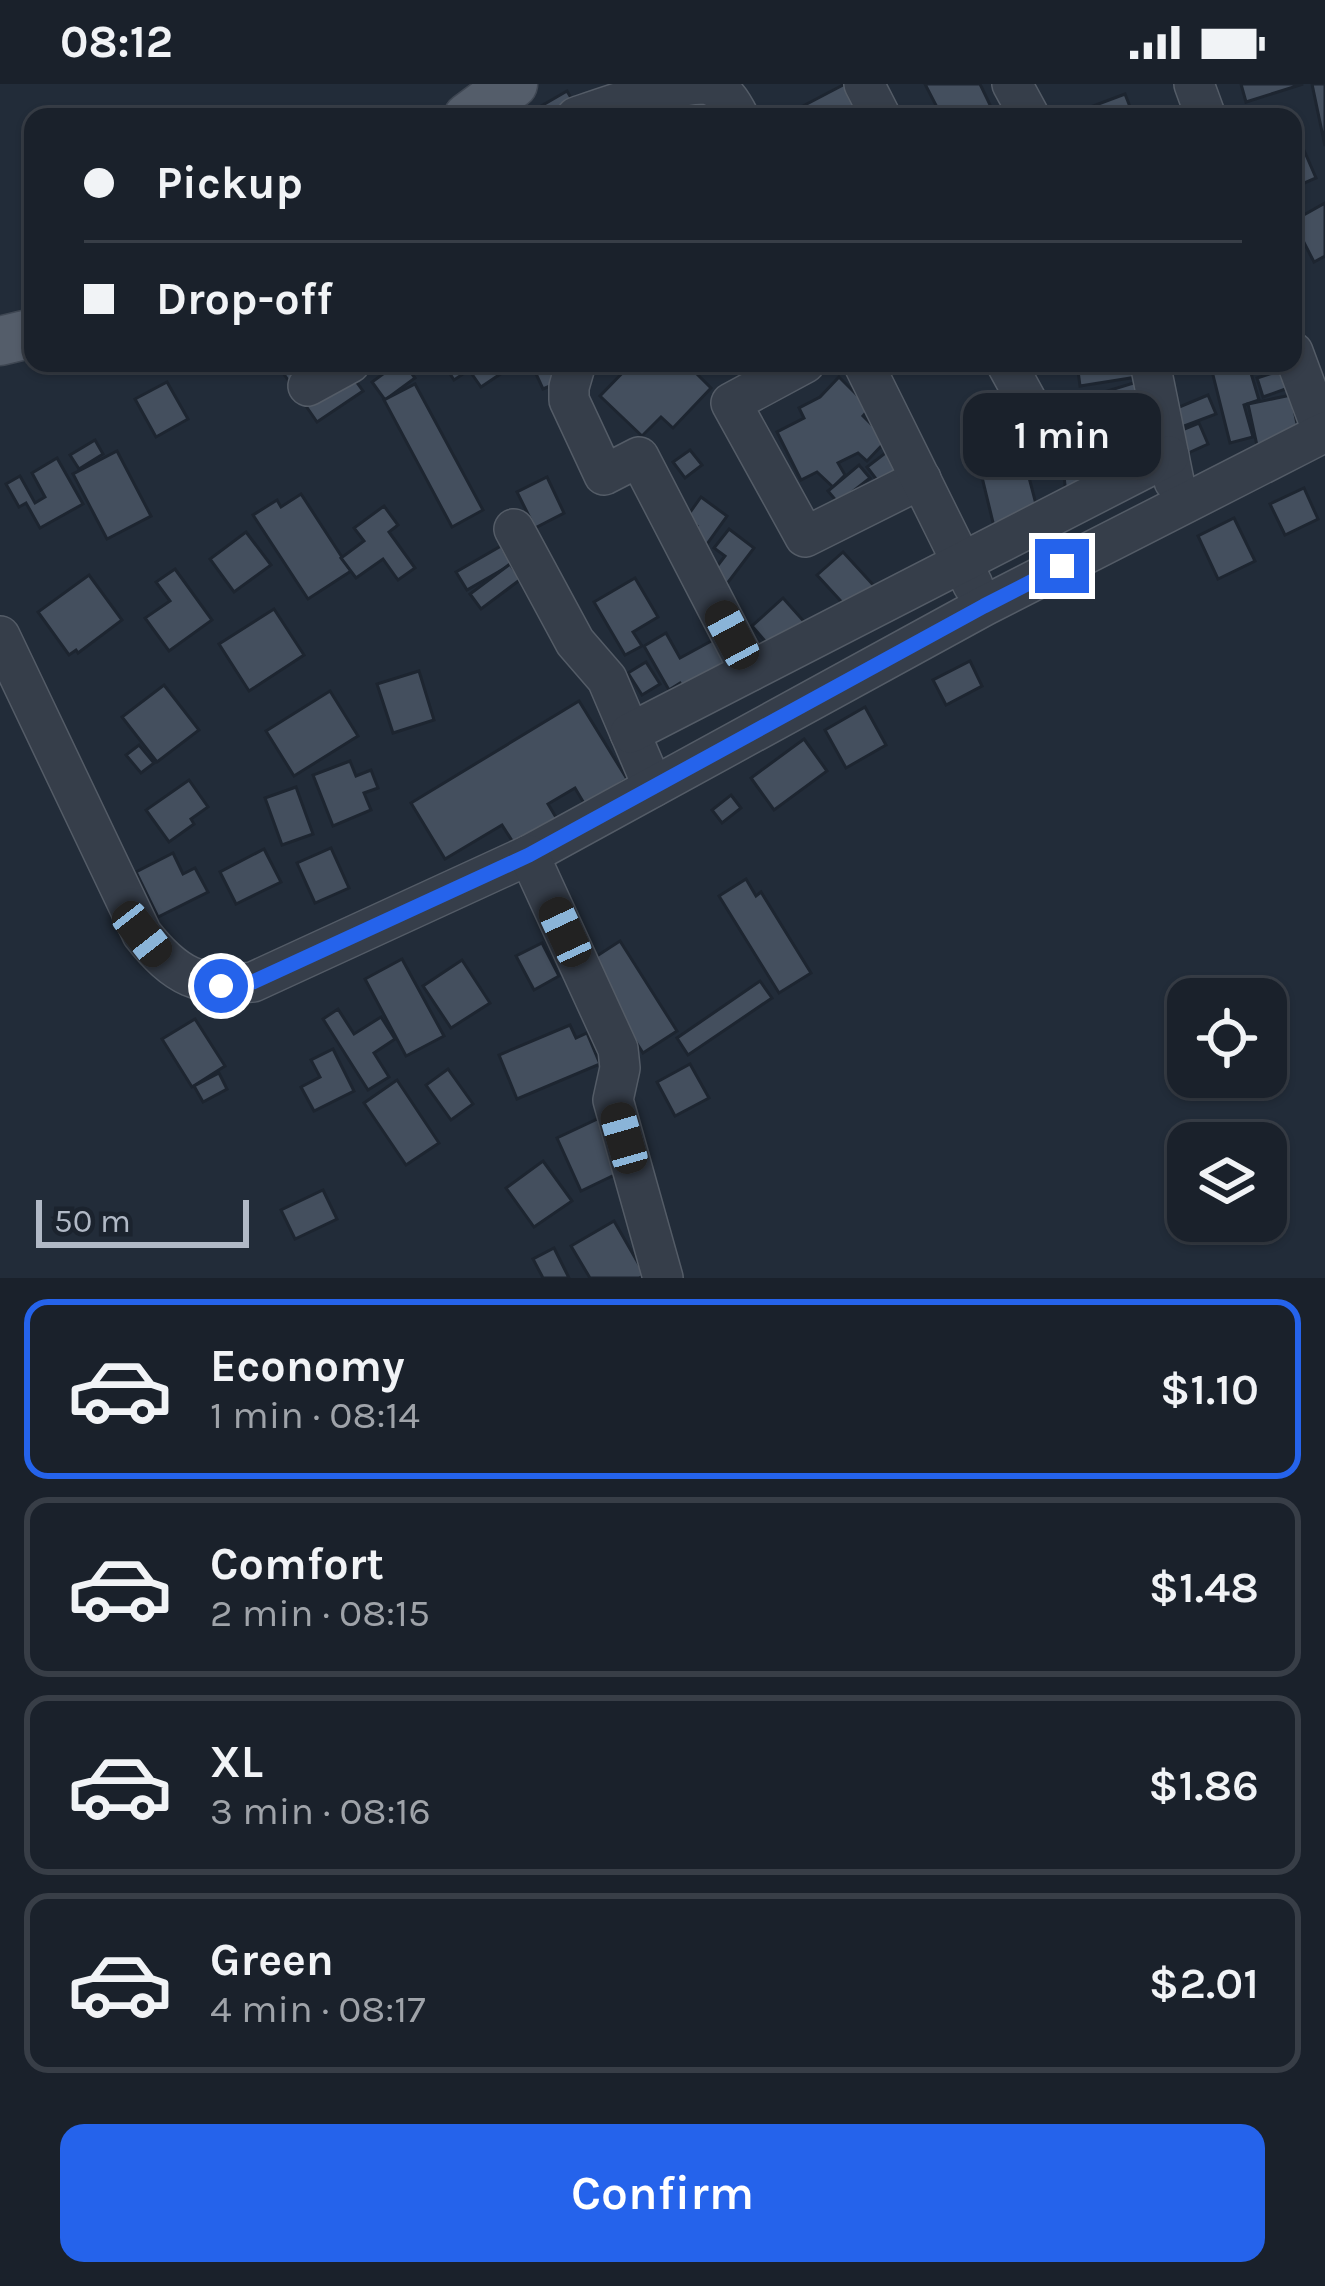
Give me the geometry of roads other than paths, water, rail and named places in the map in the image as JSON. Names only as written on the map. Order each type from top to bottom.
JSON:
[{"type":"main road","points":[[481,108],[514,84]]},
{"type":"street","points":[[612,108],[671,85],[706,84],[746,101]]},
{"type":"street","points":[[308,386],[334,372]]},
{"type":"street","points":[[573,372],[569,400],[604,475],[639,457],[750,671]]},
{"type":"street","points":[[788,372],[731,403],[805,537],[921,479]]},
{"type":"street","points":[[868,372],[984,606]]},
{"type":"street","points":[[1011,372],[1035,416]]},
{"type":"street","points":[[1152,372],[1179,506]]},
{"type":"street","points":[[0,636],[142,934],[163,961],[190,977],[221,986],[253,982],[529,855],[984,606],[1324,432],[1301,372]]},
{"type":"street","points":[[630,733],[1169,456]]},
{"type":"street","points":[[514,529],[575,642],[607,679],[653,787]]},
{"type":"street","points":[[529,855],[617,1048],[620,1068],[613,1100],[664,1278]]}]
